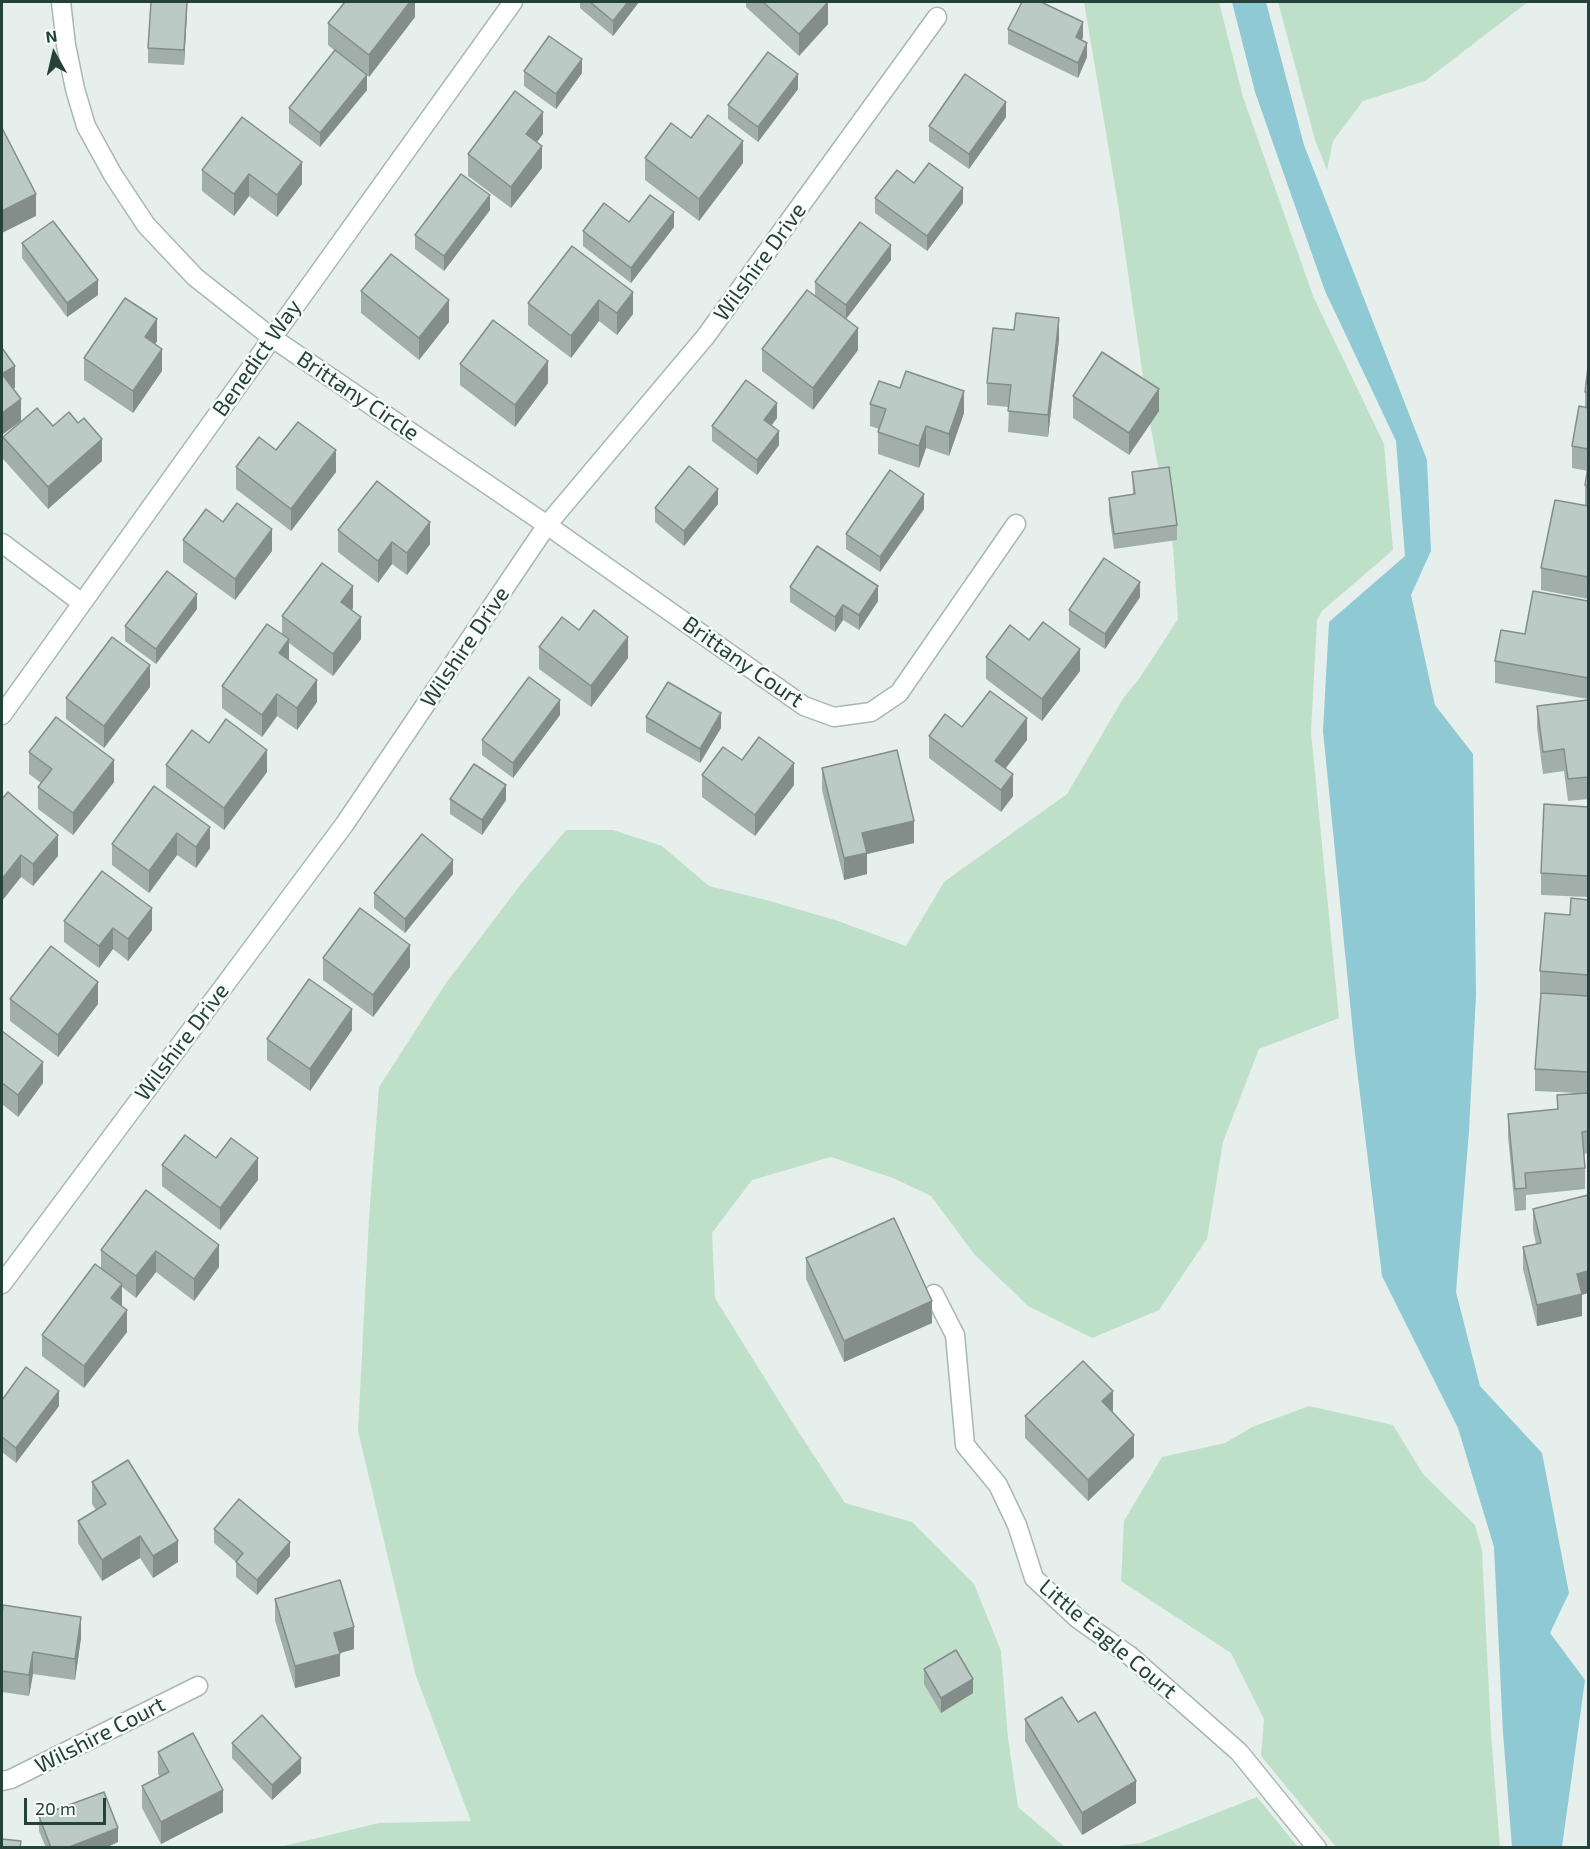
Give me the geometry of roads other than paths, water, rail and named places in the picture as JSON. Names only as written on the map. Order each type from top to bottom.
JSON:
[{"type":"street","name":"Brittany Circle","points":[[61,2],[66,45],[75,89],[86,126],[113,175],[146,225],[195,277],[271,337],[547,525]]},
{"type":"street","name":"Benedict Way","points":[[2,715],[513,2]]},
{"type":"street","name":"Wilshire Drive","points":[[2,1284],[344,825],[547,525],[706,336],[937,17]]},
{"type":"street","name":"Brittany Court","points":[[547,525],[804,706],[834,717],[871,712],[899,693],[1016,524]]},
{"type":"street","points":[[2,543],[82,603]]},
{"type":"street","name":"Little Eagle Court","points":[[934,1294],[955,1335],[965,1445],[998,1485],[1017,1525],[1034,1578],[1078,1619],[1129,1655],[1239,1752],[1317,1848]]},
{"type":"street","name":"Wilshire Court","points":[[2,1781],[11,1779],[198,1686]]},
{"type":"water","points":[[1232,2],[1266,2],[1304,145],[1427,460],[1431,551],[1411,595],[1435,705],[1473,754],[1476,995],[1469,1131],[1456,1292],[1480,1386],[1542,1453],[1569,1593],[1550,1633],[1585,1680],[1562,1847],[1512,1847],[1503,1733],[1494,1547],[1458,1428],[1382,1276],[1355,1053],[1323,731],[1329,622],[1405,556],[1396,441],[1325,291],[1255,92]]}]
